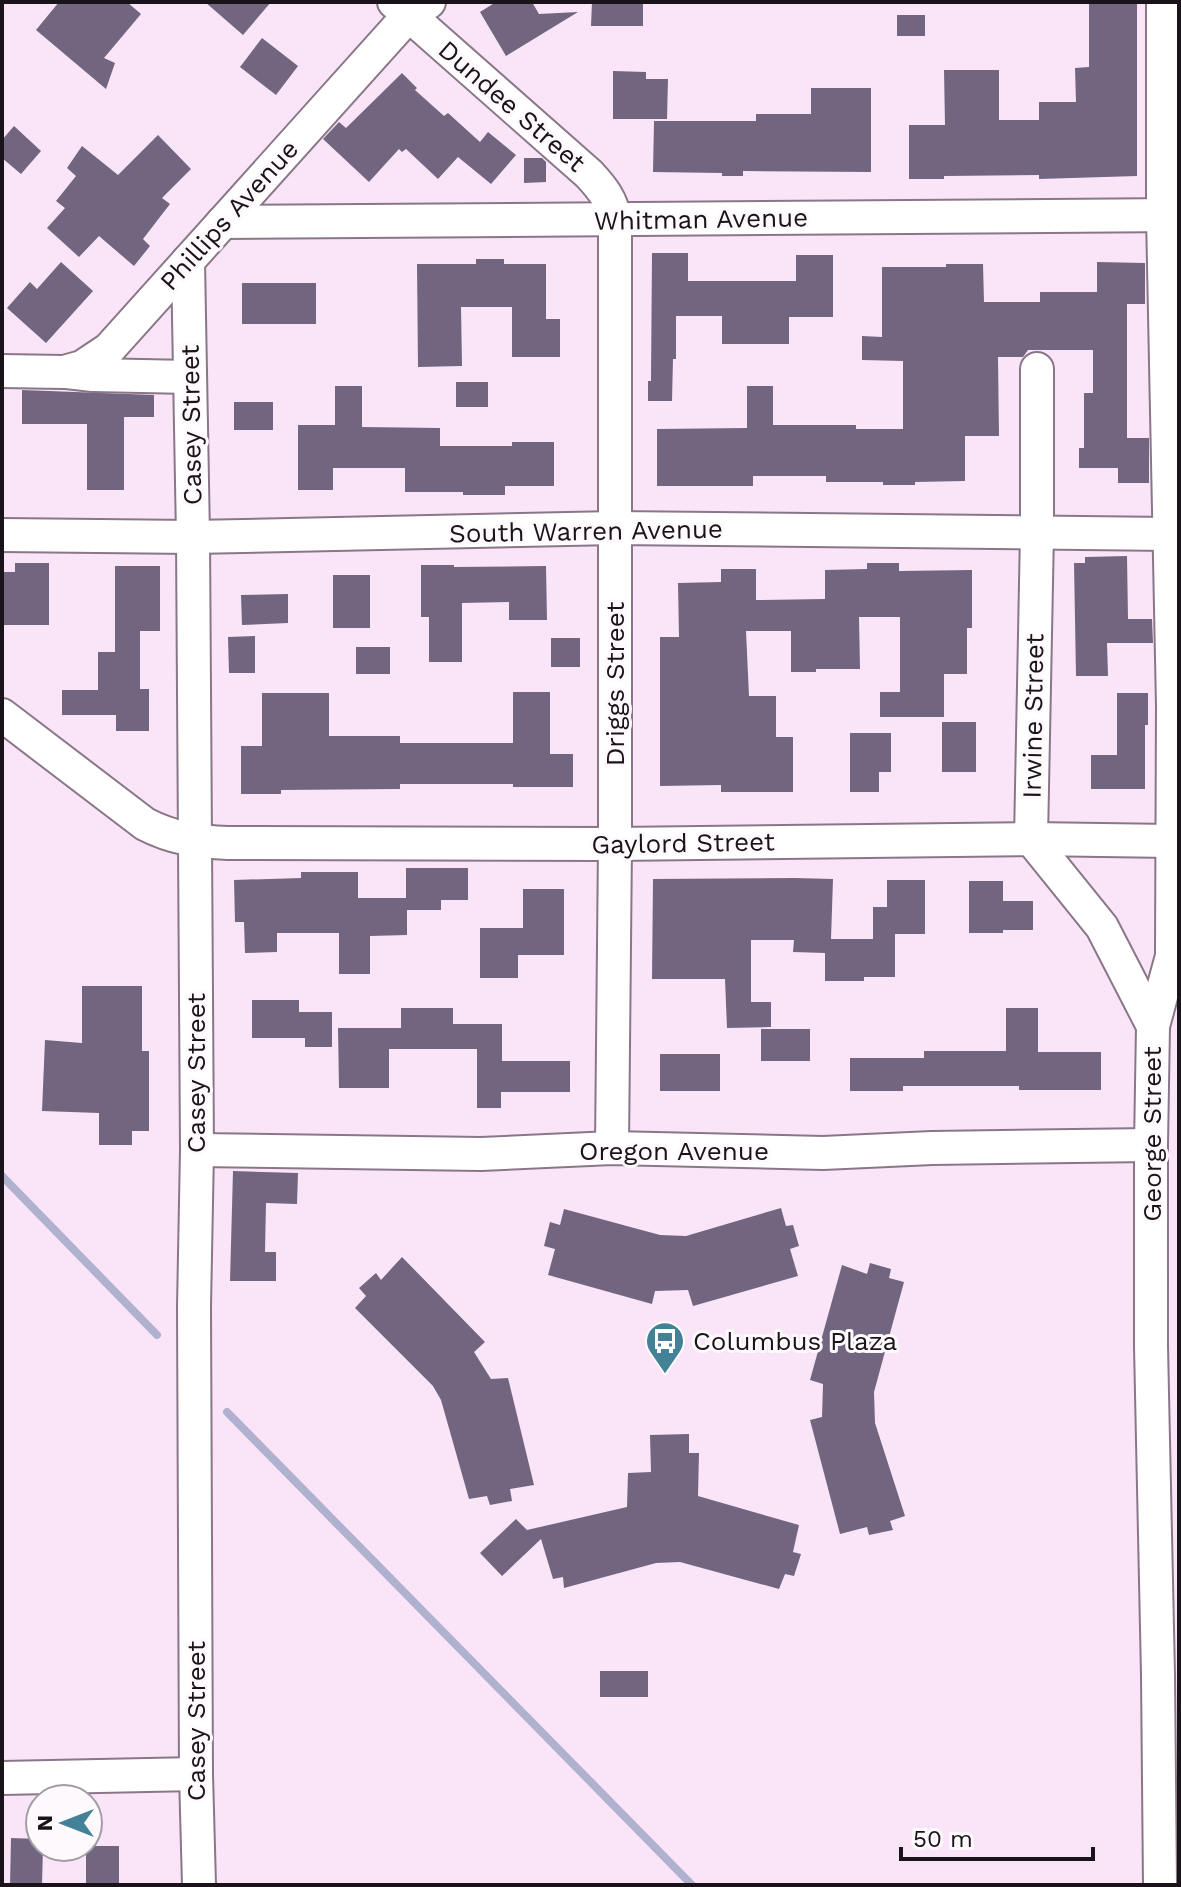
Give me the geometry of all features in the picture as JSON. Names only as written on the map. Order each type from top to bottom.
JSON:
[{"type":"street","name":"George Street","points":[[1160,1885],[1169,1675],[1165,1346],[1151,1145],[1172,956],[1176,706],[1170,534],[1173,380],[1171,215],[1163,2]]},
{"type":"street","name":"Dundee Street","points":[[410,6],[589,174],[605,191],[615,220]]},
{"type":"street","name":"Phillips Avenue","points":[[2,371],[64,372],[82,367],[109,349],[410,6]]},
{"type":"street","name":"Whitman Avenue","points":[[223,222],[1171,215]]},
{"type":"street","name":"Driggs Street","points":[[612,1148],[615,220]]},
{"type":"street","name":"Casey Street","points":[[188,261],[193,537],[197,1150],[194,1307],[196,1774],[199,1885]]},
{"type":"street","name":"Irwine Street","points":[[1031,839],[1037,369]]},
{"type":"street","points":[[64,372],[190,377]]},
{"type":"street","name":"South Warren Avenue","points":[[2,535],[193,537],[615,528],[1170,534]]},
{"type":"street","name":"Gaylord Street","points":[[2,715],[145,824],[161,832],[195,841],[615,844],[1031,839],[1172,841]]},
{"type":"street","points":[[1031,839],[1102,927],[1166,1026]]},
{"type":"street","name":"Oregon Avenue","points":[[197,1150],[481,1154],[612,1148],[823,1153],[1151,1145]]},
{"type":"street","points":[[2,1778],[196,1774]]},
{"type":"building","points":[[59,2],[127,2],[141,14],[104,58],[115,63],[106,89],[36,30]]},
{"type":"building","points":[[205,2],[271,2],[243,35]]},
{"type":"building","points":[[496,2],[532,2],[539,14],[578,12],[506,56],[480,12]]},
{"type":"building","points":[[592,2],[643,2],[643,26],[591,26]]},
{"type":"building","points":[[1089,2],[1137,2],[1137,176],[1039,179],[1039,175],[944,176],[944,179],[909,179],[909,125],[945,125],[944,70],[999,70],[999,120],[1039,120],[1039,102],[1076,102],[1075,68],[1089,67]]},
{"type":"building","points":[[897,15],[925,15],[925,36],[897,36]]},
{"type":"building","points":[[262,38],[298,66],[276,95],[240,67]]},
{"type":"building","points":[[613,71],[646,72],[646,79],[668,79],[667,119],[613,119]]},
{"type":"building","points":[[402,73],[417,88],[415,90],[444,116],[448,113],[480,142],[488,132],[516,155],[491,184],[458,157],[438,179],[406,149],[402,152],[399,149],[369,182],[323,139],[339,122],[346,128]]},
{"type":"building","points":[[811,88],[871,88],[871,172],[743,171],[743,176],[722,176],[722,173],[653,172],[654,121],[756,121],[756,114],[811,114]]},
{"type":"building","points":[[14,126],[41,151],[21,174],[2,158],[2,140]]},
{"type":"building","points":[[158,135],[191,169],[162,198],[170,204],[143,239],[150,246],[134,266],[99,236],[79,257],[47,228],[65,208],[56,201],[76,176],[67,168],[82,146],[118,175]]},
{"type":"building","points":[[524,158],[542,158],[546,162],[546,182],[524,183]]},
{"type":"building","points":[[652,253],[688,253],[688,281],[796,281],[796,255],[833,255],[833,317],[789,317],[789,344],[722,344],[722,316],[676,316],[672,401],[648,401],[648,381],[651,381]]},
{"type":"building","points":[[476,259],[504,259],[504,264],[546,264],[546,319],[560,319],[560,357],[512,357],[512,307],[461,307],[462,366],[418,367],[417,264],[476,264]]},
{"type":"building","points":[[61,262],[93,291],[46,343],[7,308],[30,282],[37,289]]},
{"type":"building","points":[[1097,262],[1145,263],[1145,304],[1127,304],[1127,438],[1149,438],[1149,483],[1118,483],[1118,468],[1079,468],[1079,448],[1084,448],[1084,393],[1093,393],[1093,350],[1028,350],[1023,357],[998,357],[999,436],[965,436],[965,481],[883,485],[883,482],[826,482],[826,476],[753,476],[753,486],[657,486],[657,429],[747,428],[747,386],[773,386],[773,425],[856,425],[856,429],[903,429],[903,361],[862,360],[862,336],[882,337],[882,267],[983,264],[984,302],[1040,302],[1040,292],[1097,292]]},
{"type":"building","points":[[242,283],[316,283],[316,324],[242,324]]},
{"type":"building","points":[[456,382],[488,382],[488,407],[456,407]]},
{"type":"building","points":[[335,386],[362,386],[362,427],[440,428],[440,446],[512,446],[512,442],[554,442],[554,486],[505,486],[505,495],[405,492],[405,468],[333,468],[333,490],[298,490],[298,425],[335,425]]},
{"type":"building","points":[[22,390],[154,395],[154,417],[124,417],[124,490],[87,490],[87,424],[22,424]]},
{"type":"building","points":[[234,402],[273,402],[273,430],[234,430]]},
{"type":"building","points":[[1127,556],[1128,619],[1152,619],[1153,643],[1107,643],[1108,676],[1076,676],[1074,563],[1085,563],[1085,557]]},
{"type":"building","points":[[15,563],[49,563],[49,625],[2,625],[2,572],[15,572]]},
{"type":"building","points":[[867,563],[899,563],[899,571],[972,570],[972,628],[967,628],[967,674],[944,674],[944,717],[880,717],[880,692],[900,692],[900,617],[859,617],[860,669],[791,672],[791,631],[746,631],[749,696],[776,696],[776,737],[793,737],[793,792],[721,792],[721,785],[660,786],[660,637],[679,637],[678,583],[721,582],[721,569],[756,569],[756,600],[825,599],[825,570],[867,569]]},
{"type":"building","points":[[421,565],[546,566],[547,620],[509,620],[509,602],[462,603],[462,662],[429,662],[429,617],[421,617]]},
{"type":"building","points":[[115,566],[160,566],[160,631],[140,631],[140,689],[149,689],[149,731],[116,731],[116,715],[62,715],[62,690],[98,690],[98,652],[115,652]]},
{"type":"building","points":[[333,575],[370,575],[370,628],[333,628]]},
{"type":"building","points":[[288,594],[288,623],[242,625],[241,595]]},
{"type":"building","points":[[255,636],[255,673],[229,673],[228,637]]},
{"type":"building","points":[[551,638],[580,638],[580,667],[551,667]]},
{"type":"building","points":[[356,647],[390,647],[390,674],[356,674]]},
{"type":"building","points":[[513,692],[550,692],[550,754],[573,754],[573,787],[400,784],[400,789],[281,790],[281,794],[241,794],[241,746],[262,746],[262,693],[329,693],[329,736],[400,736],[400,743],[513,743]]},
{"type":"building","points":[[1117,693],[1148,693],[1145,789],[1091,789],[1091,755],[1117,755]]},
{"type":"building","points":[[942,722],[976,722],[976,772],[942,772]]},
{"type":"building","points":[[850,733],[891,733],[891,772],[879,772],[879,792],[850,792]]},
{"type":"building","points":[[406,868],[468,868],[468,900],[441,900],[441,910],[407,910],[407,935],[370,936],[370,974],[339,974],[339,933],[277,933],[277,952],[245,953],[244,922],[235,922],[234,880],[301,878],[301,872],[358,872],[358,898],[406,898]]},
{"type":"building","points":[[653,879],[833,879],[831,939],[873,939],[873,907],[887,907],[887,880],[925,880],[925,934],[895,934],[895,977],[864,977],[864,981],[825,981],[825,953],[793,952],[794,940],[751,940],[751,1002],[771,1002],[771,1027],[727,1028],[725,979],[652,979]]},
{"type":"building","points":[[969,881],[1003,881],[1003,901],[1033,901],[1033,930],[969,933]]},
{"type":"building","points":[[523,889],[564,889],[564,955],[518,955],[518,978],[480,978],[480,928],[523,928]]},
{"type":"building","points":[[82,986],[142,986],[142,1051],[149,1051],[149,1131],[132,1131],[132,1145],[99,1145],[99,1113],[42,1111],[45,1040],[82,1043]]},
{"type":"building","points":[[252,1000],[299,1000],[299,1012],[332,1012],[332,1047],[305,1047],[305,1038],[252,1038]]},
{"type":"building","points":[[401,1008],[453,1008],[453,1024],[502,1024],[502,1061],[570,1061],[570,1092],[501,1092],[501,1108],[477,1108],[477,1049],[389,1049],[389,1088],[339,1088],[338,1028],[401,1028]]},
{"type":"building","points":[[1006,1008],[1038,1008],[1038,1052],[1101,1052],[1101,1090],[903,1086],[903,1091],[850,1091],[850,1058],[924,1058],[924,1051],[1006,1051]]},
{"type":"building","points":[[761,1029],[810,1029],[810,1061],[761,1061]]},
{"type":"building","points":[[660,1054],[720,1054],[720,1091],[660,1091]]},
{"type":"building","points":[[233,1171],[298,1173],[297,1204],[266,1203],[265,1252],[276,1252],[276,1281],[230,1281]]},
{"type":"building","points":[[781,1208],[786,1226],[793,1225],[799,1246],[790,1249],[798,1276],[693,1306],[688,1290],[655,1291],[652,1304],[548,1275],[555,1249],[544,1246],[550,1222],[560,1225],[564,1209],[660,1235],[686,1236]]},
{"type":"building","points":[[402,1257],[485,1342],[474,1352],[491,1379],[508,1378],[534,1485],[510,1489],[512,1501],[490,1505],[487,1496],[469,1499],[441,1400],[433,1386],[355,1308],[366,1296],[359,1288],[376,1273],[381,1280]]},
{"type":"building","points":[[870,1263],[891,1269],[889,1278],[904,1282],[874,1392],[875,1423],[905,1516],[890,1521],[893,1530],[869,1535],[867,1527],[840,1534],[810,1420],[822,1417],[823,1384],[810,1380],[842,1265],[867,1274]]},
{"type":"building","points":[[689,1434],[689,1453],[699,1453],[698,1496],[799,1525],[793,1552],[801,1554],[794,1576],[785,1574],[779,1589],[680,1562],[656,1563],[564,1588],[563,1577],[553,1579],[541,1539],[502,1576],[480,1553],[516,1519],[527,1530],[627,1507],[628,1473],[651,1472],[650,1435]]},
{"type":"building","points":[[600,1671],[648,1671],[648,1697],[600,1697]]},
{"type":"building","points":[[11,1838],[24,1838],[24,1863],[43,1863],[42,1885],[10,1885]]},
{"type":"building","points":[[104,1846],[119,1846],[119,1885],[86,1885],[86,1863],[104,1863]]},
{"type":"waterway","points":[[2,1176],[157,1335]]},
{"type":"waterway","points":[[227,1412],[692,1885]]},
{"type":"place","name":"Columbus Plaza","points":[[665,1375]]}]
